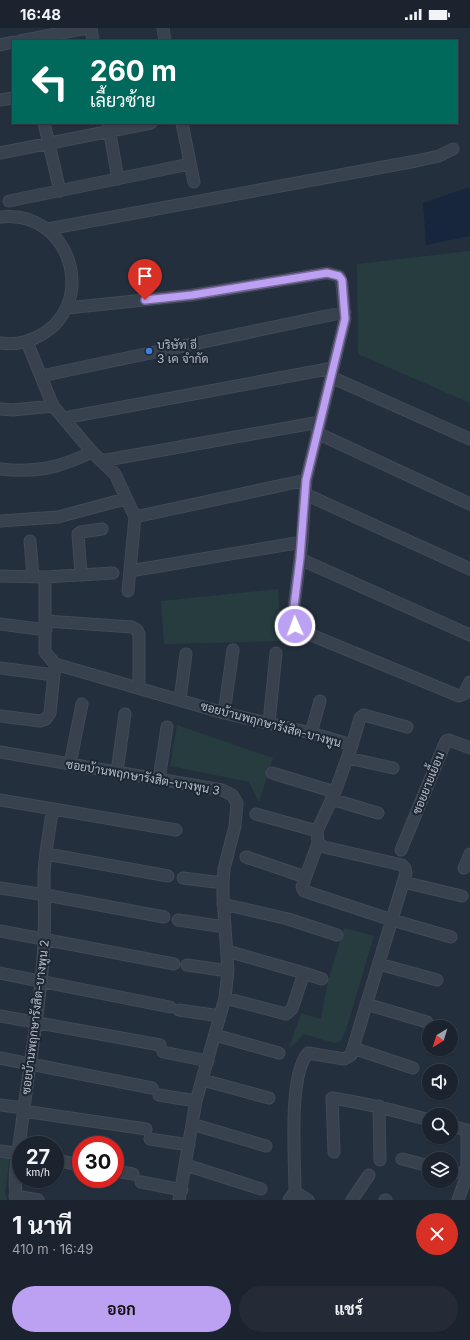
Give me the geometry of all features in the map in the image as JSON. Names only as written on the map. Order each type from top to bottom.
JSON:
[{"type":"street","points":[[28,40],[87,28]]},
{"type":"street","points":[[91,28],[93,40]]},
{"type":"street","points":[[163,28],[165,40]]},
{"type":"street","points":[[0,45],[12,42]]},
{"type":"street","points":[[0,100],[12,98]]},
{"type":"street","points":[[44,124],[60,191]]},
{"type":"street","points":[[0,153],[49,143],[109,127],[141,124]]},
{"type":"street","points":[[182,124],[194,182]]},
{"type":"street","points":[[109,127],[118,179]]},
{"type":"street","points":[[48,229],[416,161],[440,156],[453,149]]},
{"type":"street","points":[[9,201],[190,164]]},
{"type":"street","points":[[0,217],[10,215],[30,219],[48,229],[63,245],[71,266],[73,288],[66,308],[57,323],[43,334],[27,342],[8,344],[0,343]]},
{"type":"street","points":[[66,308],[192,295],[327,273],[339,276],[342,280],[345,312],[344,331],[332,372],[306,480],[302,542],[293,615],[295,626],[304,632],[459,696],[464,694],[470,682]]},
{"type":"street","points":[[41,376],[345,312]]},
{"type":"street","points":[[27,342],[53,406],[92,452],[115,474],[125,499],[135,517],[128,591]]},
{"type":"street","points":[[64,418],[332,372],[470,439]]},
{"type":"street","points":[[0,409],[13,410],[53,406]]},
{"type":"street","points":[[101,461],[320,422]]},
{"type":"street","points":[[317,433],[470,504]]},
{"type":"street","points":[[0,469],[26,471],[67,464],[92,452]]},
{"type":"street","points":[[135,517],[306,480]]},
{"type":"street","points":[[305,494],[470,569]]},
{"type":"street","points":[[0,520],[58,517],[125,499]]},
{"type":"street","points":[[81,574],[78,534],[80,532],[102,529]]},
{"type":"street","points":[[30,541],[33,576]]},
{"type":"street","points":[[130,571],[302,542]]},
{"type":"street","points":[[300,558],[470,635]]},
{"type":"street","points":[[0,576],[46,576],[113,573]]},
{"type":"street","points":[[0,716],[40,721],[46,719],[50,713],[55,670],[45,652],[46,576]]},
{"type":"street","points":[[0,624],[132,627],[137,630],[139,634],[138,688]]},
{"type":"street","points":[[224,713],[233,650]]},
{"type":"street","points":[[269,724],[276,653]]},
{"type":"street","points":[[180,700],[186,654]]},
{"type":"street","name":"ซอยบ้านพฤกษารังสิต-บางพูน","points":[[0,668],[55,670],[138,688],[224,713],[311,733],[352,745],[333,796],[317,830],[318,843]]},
{"type":"street","points":[[311,733],[320,701]]},
{"type":"street","points":[[70,764],[82,704]]},
{"type":"street","points":[[117,772],[125,714]]},
{"type":"street","points":[[352,745],[360,718],[364,715],[407,727]]},
{"type":"street","points":[[159,779],[167,727]]},
{"type":"street","name":"ซอยยายเยื้อน","points":[[401,850],[446,741],[449,740],[470,748]]},
{"type":"street","name":"ซอยบ้านพฤกษารังสิต-บางพูน 3","points":[[0,752],[222,790],[232,795],[237,803],[235,826],[224,869],[223,904],[228,971],[225,998],[196,1101],[181,1195]]},
{"type":"street","points":[[348,758],[393,768]]},
{"type":"street","points":[[272,773],[378,813]]},
{"type":"street","points":[[0,800],[176,830]]},
{"type":"street","name":"ซอยบ้านพฤกษารังสิต-บางพูน 2","points":[[21,1136],[23,1110],[41,982],[45,940],[46,895],[44,881],[52,810]]},
{"type":"street","points":[[256,814],[317,830]]},
{"type":"street","points":[[308,1200],[292,1196],[295,1086],[302,1060],[308,1053],[344,1059],[351,1055],[379,964],[392,920],[403,882],[406,873],[405,868],[402,866],[324,847],[318,843],[302,887],[304,891],[392,920],[451,937]]},
{"type":"street","points":[[47,854],[168,876]]},
{"type":"street","points":[[464,868],[470,854]]},
{"type":"street","points":[[246,857],[305,877]]},
{"type":"street","points":[[184,878],[224,883]]},
{"type":"street","points":[[403,882],[462,896]]},
{"type":"street","points":[[0,888],[164,917]]},
{"type":"street","points":[[223,904],[288,919],[337,935]]},
{"type":"street","points":[[178,920],[225,927]]},
{"type":"street","points":[[0,931],[174,964]]},
{"type":"street","points":[[226,951],[322,979]]},
{"type":"street","points":[[379,964],[437,980]]},
{"type":"street","points":[[187,965],[228,971]]},
{"type":"street","points":[[0,973],[109,994],[174,1009],[220,1016]]},
{"type":"street","points":[[225,998],[286,1014],[292,1009],[304,973]]},
{"type":"street","points":[[366,1004],[422,1021]]},
{"type":"street","points":[[0,1016],[161,1049],[208,1062]]},
{"type":"street","points":[[215,1035],[279,1053]]},
{"type":"street","points":[[353,1048],[413,1068]]},
{"type":"street","points":[[0,1058],[29,1062],[196,1101]]},
{"type":"street","points":[[203,1080],[269,1098]]},
{"type":"street","points":[[334,1152],[332,1098],[379,1106],[422,1118]]},
{"type":"street","points":[[0,1105],[148,1134],[189,1145]]},
{"type":"street","points":[[379,1106],[380,1160]]},
{"type":"street","points":[[192,1124],[266,1146]]},
{"type":"street","points":[[458,1128],[468,1130],[469,1176],[458,1200]]},
{"type":"street","points":[[0,1151],[12,1153]]},
{"type":"street","points":[[402,1159],[422,1164]]},
{"type":"street","points":[[186,1165],[262,1188]]},
{"type":"street","points":[[124,1172],[133,1174]]},
{"type":"street","points":[[458,1173],[469,1176]]},
{"type":"street","points":[[352,1200],[369,1175]]},
{"type":"street","points":[[141,1182],[181,1195]]},
{"type":"street","name":"ซอยบ้านพฤกษารังสิต-บางพูน 2","points":[[17,1198],[18,1188]]},
{"type":"street","points":[[17,1198],[38,1200]]},
{"type":"green space","points":[[470,251],[470,403],[358,354],[357,264]]},
{"type":"green space","points":[[278,589],[281,641],[164,644],[161,601]]},
{"type":"green space","points":[[177,725],[273,758],[259,802],[249,782],[170,766]]},
{"type":"green space","points":[[344,928],[374,936],[346,1030],[340,1042],[334,1043],[304,1034],[289,1049],[301,1013],[321,1019],[328,981]]},
{"type":"green space","points":[[0,1154],[10,1156],[5,1193],[7,1200],[0,1200]]},
{"type":"water","points":[[470,187],[470,236],[426,245],[423,203]]},
{"type":"place","name":"บริษัท อี 3 เค จำกัด","points":[[149,351]]},
{"type":"route","points":[[145,300],[192,295],[327,273],[339,276],[342,280],[345,312],[344,331],[333,368],[306,480],[302,542],[293,615],[295,626]]}]
